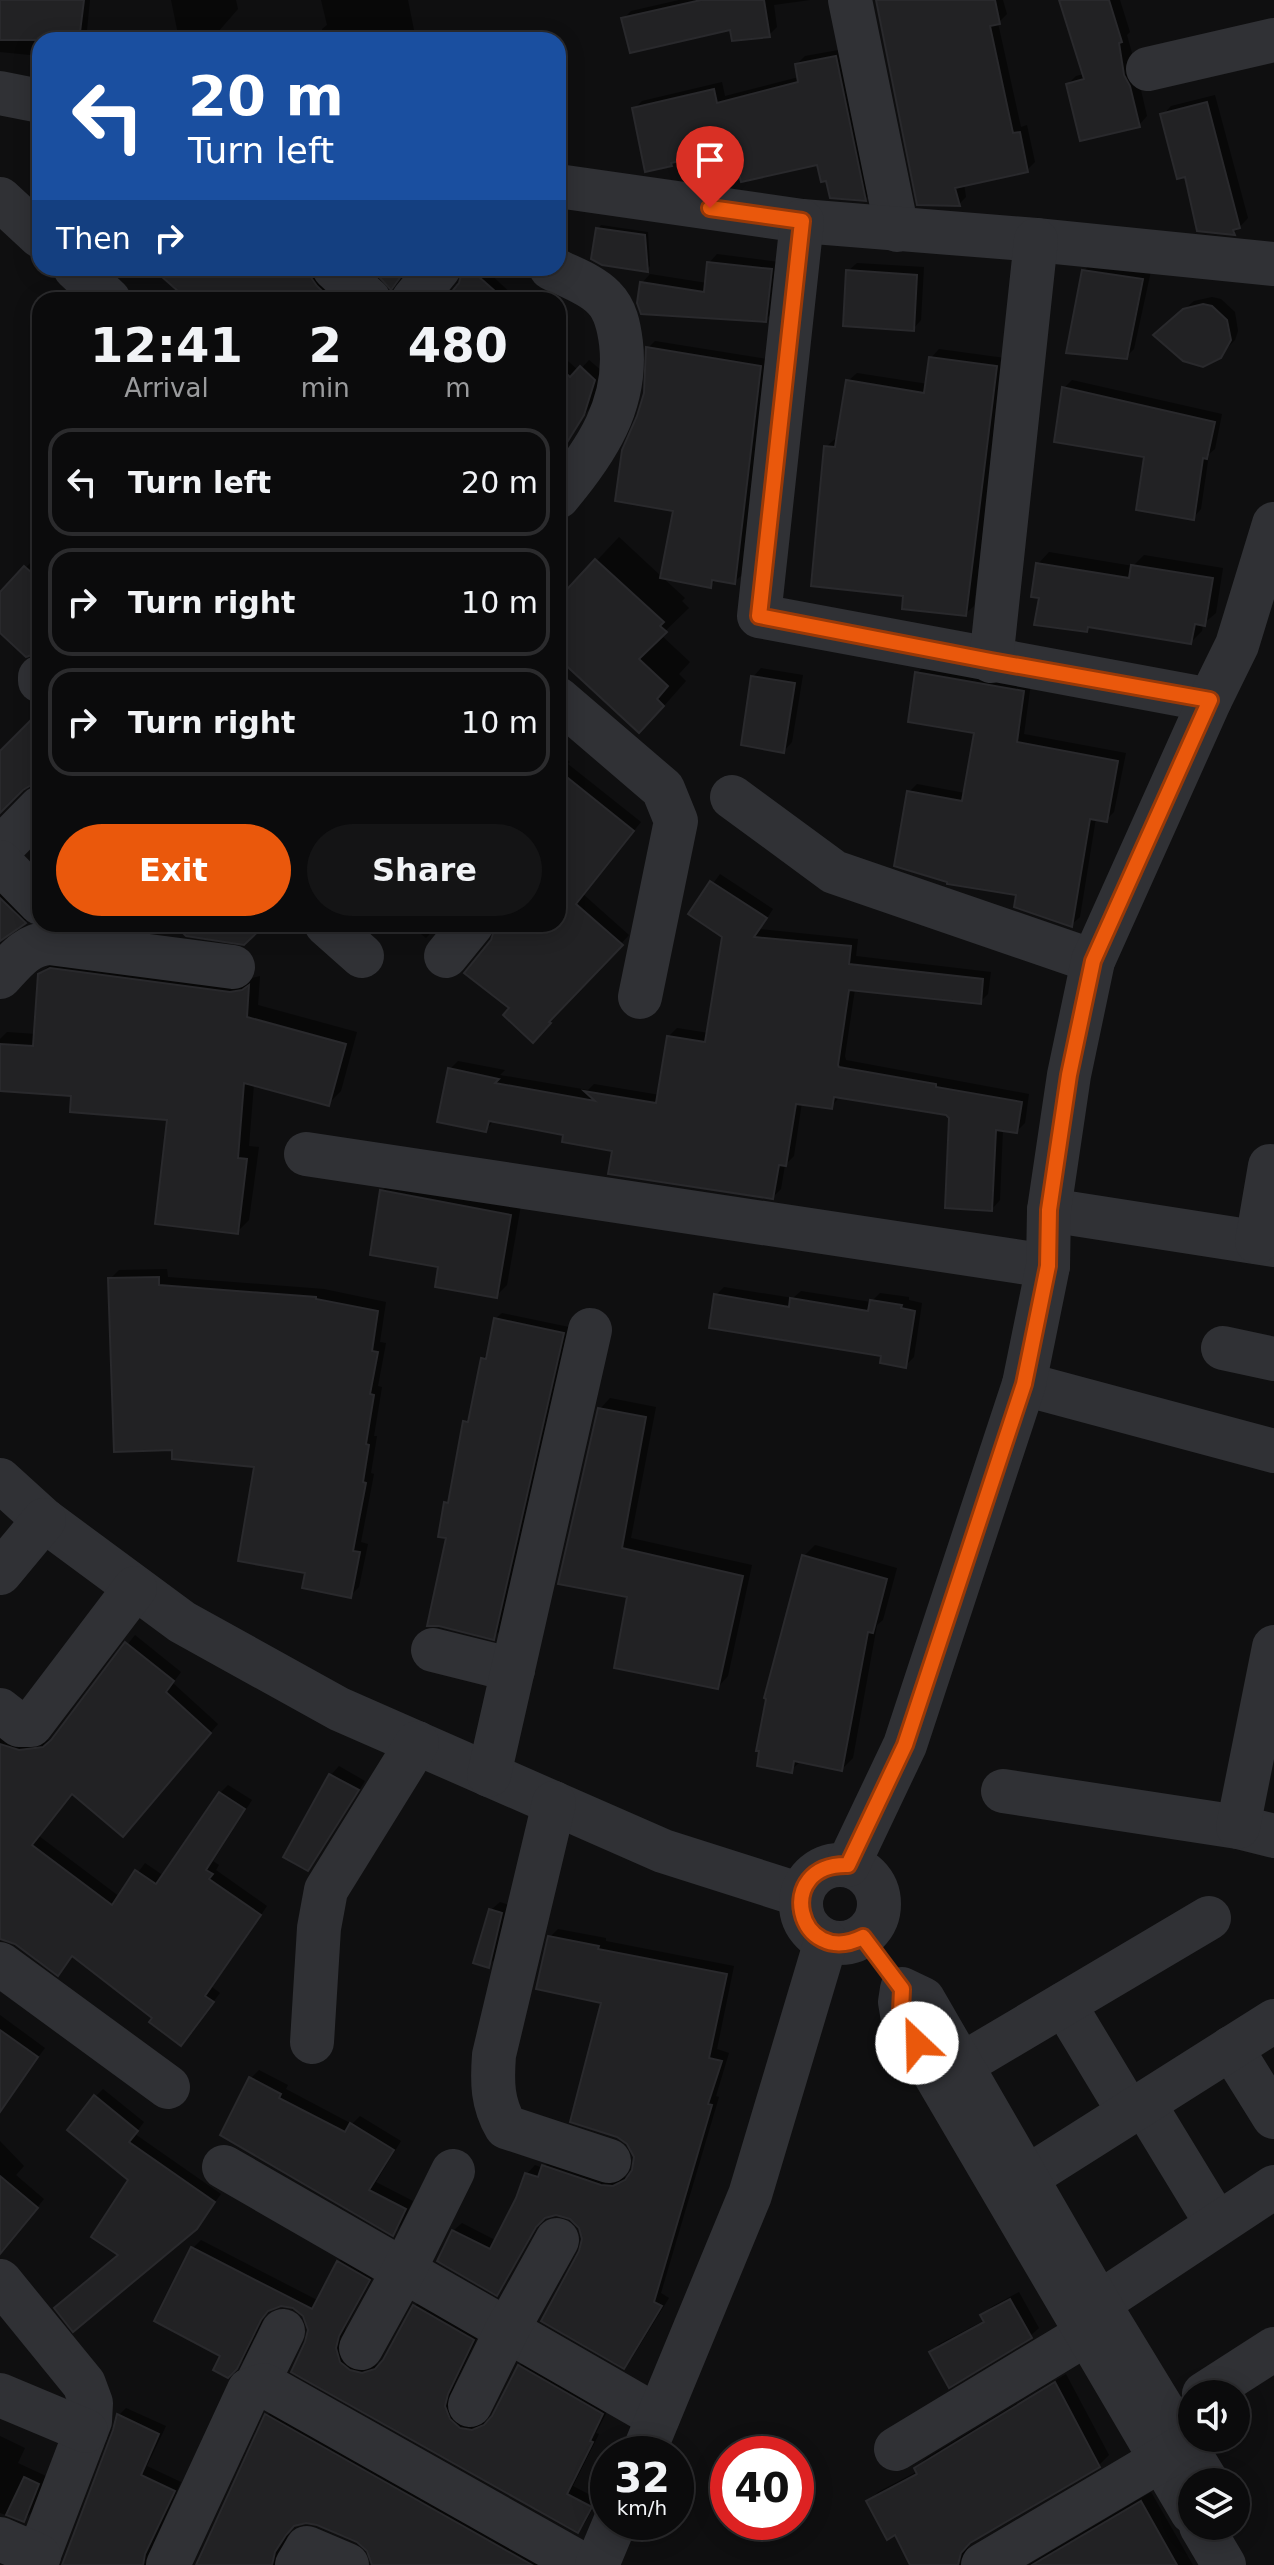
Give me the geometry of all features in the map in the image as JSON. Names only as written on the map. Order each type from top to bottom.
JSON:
[{"type":"street","points":[[850,0],[897,230]]},
{"type":"street","points":[[1148,69],[1274,40]]},
{"type":"street","points":[[0,93],[32,99]]},
{"type":"street","points":[[566,187],[802,221],[1274,264]]},
{"type":"street","points":[[0,199],[32,229]]},
{"type":"street","points":[[802,221],[759,616],[1210,700]]},
{"type":"street","points":[[991,661],[1036,240]]},
{"type":"street","points":[[84,276],[100,292]]},
{"type":"street","points":[[343,276],[360,292]]},
{"type":"street","points":[[420,292],[432,276]]},
{"type":"street","points":[[565,276],[604,298],[618,320],[622,378],[617,404],[596,445],[566,479]]},
{"type":"street","points":[[848,1865],[905,1745],[1024,1384],[1048,1266],[1049,1210],[1069,1075],[1093,961],[1237,645],[1274,524]]},
{"type":"street","points":[[566,706],[663,789],[676,821],[640,997]]},
{"type":"street","points":[[732,797],[834,872],[1093,961]]},
{"type":"street","points":[[0,849],[32,816]]},
{"type":"street","points":[[0,862],[32,895]]},
{"type":"street","points":[[335,932],[362,956]]},
{"type":"street","points":[[0,977],[36,944],[72,936],[233,967]]},
{"type":"street","points":[[306,1154],[1048,1266]]},
{"type":"street","points":[[1049,1210],[1266,1243],[1270,1166]]},
{"type":"street","points":[[489,1775],[590,1330]]},
{"type":"street","points":[[1223,1348],[1274,1359]]},
{"type":"street","points":[[1024,1384],[1274,1451]]},
{"type":"street","points":[[0,1480],[44,1520],[182,1622],[339,1709],[663,1851],[801,1895]]},
{"type":"street","points":[[0,1573],[44,1520]]},
{"type":"street","points":[[0,1710],[19,1725],[31,1725],[135,1588]]},
{"type":"street","points":[[1003,1791],[1256,1831],[1274,1647]]},
{"type":"street","points":[[433,1650],[513,1670]]},
{"type":"street","points":[[312,2042],[323,1899],[417,1743]]},
{"type":"street","points":[[554,1803],[494,2055],[492,2087],[497,2111],[506,2127],[609,2161]]},
{"type":"street","points":[[224,2167],[507,2330],[651,2436],[750,2195],[844,1939],[878,1915],[880,1902],[870,1878],[848,1865],[822,1868],[811,1876],[801,1895],[801,1913],[806,1925],[814,1935],[844,1939],[902,1989],[923,1999],[961,2065],[1006,2160],[1094,2318],[1176,2440],[1182,2468]]},
{"type":"street","points":[[961,2065],[1209,1918]]},
{"type":"street","points":[[0,1964],[168,2087]]},
{"type":"street","points":[[902,1989],[900,2002],[903,2020],[1006,2160]]},
{"type":"street","points":[[1064,2004],[1217,2224]]},
{"type":"street","points":[[1006,2160],[1137,2108],[1274,2021]]},
{"type":"street","points":[[1231,2048],[1274,2117]]},
{"type":"street","points":[[361,2348],[453,2171]]},
{"type":"street","points":[[896,2449],[1094,2318],[1217,2224],[1274,2187]]},
{"type":"street","points":[[470,2405],[557,2240]]},
{"type":"street","points":[[0,2281],[84,2384],[91,2403],[86,2431],[37,2560],[0,2539]]},
{"type":"street","points":[[256,2386],[283,2331]]},
{"type":"street","points":[[1226,2380],[1274,2349]]},
{"type":"street","points":[[168,2565],[249,2390],[264,2385],[583,2565]]},
{"type":"street","points":[[0,2395],[86,2431]]},
{"type":"street","points":[[983,2565],[1176,2440]]},
{"type":"street","points":[[597,2565],[607,2540]]},
{"type":"street","points":[[1209,2540],[1224,2565]]},
{"type":"street","points":[[1240,2540],[1254,2565]]},
{"type":"street","points":[[297,2565],[307,2548],[347,2565]]},
{"type":"building","points":[[0,0],[84,0],[80,32],[32,32],[32,40],[0,40]]},
{"type":"building","points":[[701,0],[764,0],[770,37],[732,41],[730,30],[630,53],[621,18]]},
{"type":"building","points":[[876,0],[995,0],[1000,24],[990,26],[1013,133],[1020,132],[1028,172],[955,188],[960,206],[917,205]]},
{"type":"building","points":[[1059,0],[1109,0],[1122,42],[1119,43],[1124,75],[1130,86],[1140,127],[1080,141],[1066,84],[1084,79]]},
{"type":"building","points":[[836,56],[866,201],[830,198],[826,181],[821,182],[817,165],[741,182],[733,148],[645,172],[632,108],[714,89],[717,103],[798,82],[795,64]]},
{"type":"building","points":[[1207,102],[1240,228],[1233,230],[1235,235],[1197,231],[1185,177],[1177,179],[1160,114]]},
{"type":"building","points":[[596,228],[645,235],[648,272],[602,265],[591,259]]},
{"type":"building","points":[[707,262],[772,269],[766,322],[641,314],[637,303],[640,282],[704,292]]},
{"type":"building","points":[[846,270],[917,275],[914,331],[843,326]]},
{"type":"building","points":[[1082,270],[1143,279],[1127,359],[1066,353]]},
{"type":"building","points":[[161,276],[310,276],[323,292],[179,292]]},
{"type":"building","points":[[378,276],[401,276],[391,290]]},
{"type":"building","points":[[461,276],[478,276],[496,292],[452,292]]},
{"type":"building","points":[[1203,304],[1212,306],[1227,320],[1231,340],[1221,358],[1203,367],[1183,361],[1153,335],[1183,309]]},
{"type":"building","points":[[646,347],[761,366],[735,584],[712,580],[711,588],[660,578],[673,511],[615,501],[622,450],[644,393]]},
{"type":"building","points":[[929,357],[997,366],[966,616],[902,609],[903,596],[811,586],[824,446],[835,447],[846,380],[924,393]]},
{"type":"building","points":[[580,366],[595,380],[584,415],[566,444],[566,373],[570,377]]},
{"type":"building","points":[[1062,387],[1215,422],[1207,459],[1203,458],[1194,520],[1136,510],[1144,457],[1054,442]]},
{"type":"building","points":[[595,559],[664,622],[660,626],[667,632],[639,659],[668,686],[657,699],[664,706],[639,733],[566,665],[566,590]]},
{"type":"building","points":[[1036,563],[1129,578],[1131,565],[1213,578],[1205,626],[1195,624],[1191,644],[1088,627],[1087,632],[1034,625],[1039,598],[1031,597]]},
{"type":"building","points":[[24,566],[32,573],[32,655],[26,657],[0,633],[0,592]]},
{"type":"building","points":[[915,672],[1024,691],[1017,742],[1118,761],[1107,822],[1090,819],[1072,927],[1014,907],[1016,895],[947,884],[894,866],[907,791],[962,801],[974,733],[908,722]]},
{"type":"building","points":[[751,676],[795,683],[784,753],[741,745]]},
{"type":"building","points":[[32,719],[32,785],[0,813],[0,751]]},
{"type":"building","points":[[566,776],[634,831],[576,904],[623,945],[549,1022],[533,1043],[503,1015],[509,1008],[464,973],[491,940],[494,932],[566,932]]},
{"type":"building","points":[[710,881],[767,918],[754,937],[851,946],[849,964],[983,979],[981,1004],[849,990],[838,1065],[1022,1102],[1017,1133],[996,1130],[992,1211],[945,1208],[949,1118],[946,1115],[834,1097],[832,1109],[796,1104],[786,1166],[779,1165],[773,1199],[608,1174],[612,1151],[562,1142],[563,1135],[489,1121],[486,1132],[437,1122],[448,1068],[499,1079],[495,1083],[595,1101],[584,1091],[656,1103],[667,1036],[705,1042],[722,937],[688,914]]},
{"type":"building","points":[[0,898],[26,923],[0,941]]},
{"type":"building","points":[[182,932],[258,932],[244,945],[186,936]]},
{"type":"building","points":[[50,968],[230,992],[249,985],[247,1017],[346,1044],[329,1106],[244,1083],[238,1158],[247,1159],[238,1234],[155,1224],[167,1120],[70,1112],[71,1096],[0,1091],[0,1044],[33,1046],[38,974]]},
{"type":"building","points":[[380,1190],[511,1215],[497,1298],[435,1287],[438,1267],[370,1255]]},
{"type":"building","points":[[159,1277],[159,1285],[316,1297],[378,1311],[372,1351],[378,1352],[370,1394],[374,1395],[366,1444],[369,1445],[363,1482],[366,1483],[353,1551],[360,1552],[351,1598],[302,1588],[305,1573],[238,1561],[254,1467],[172,1459],[172,1450],[114,1452],[108,1278]]},
{"type":"building","points":[[714,1294],[789,1307],[790,1298],[868,1311],[870,1300],[902,1305],[901,1308],[915,1311],[906,1368],[880,1363],[881,1356],[709,1328]]},
{"type":"building","points":[[494,1318],[564,1333],[494,1640],[439,1626],[427,1626],[446,1538],[438,1537],[444,1502],[448,1503],[463,1421],[468,1422],[481,1358],[486,1359]]},
{"type":"building","points":[[598,1408],[646,1417],[622,1548],[743,1576],[718,1689],[614,1668],[627,1597],[558,1584]]},
{"type":"building","points":[[802,1555],[887,1579],[873,1633],[868,1632],[842,1771],[794,1761],[792,1773],[757,1766],[759,1751],[756,1751],[764,1698]]},
{"type":"building","points":[[125,1642],[174,1681],[166,1692],[211,1733],[123,1837],[72,1794],[32,1845],[112,1905],[135,1870],[156,1884],[219,1792],[245,1809],[206,1870],[213,1874],[209,1879],[261,1915],[205,1996],[214,2002],[181,2046],[149,2022],[152,2018],[72,1956],[58,1976],[15,1944],[0,1939],[0,1744],[19,1750],[43,1747]]},
{"type":"building","points":[[329,1774],[359,1790],[308,1871],[283,1857]]},
{"type":"building","points":[[489,1909],[502,1913],[489,1968],[473,1963]]},
{"type":"building","points":[[548,1936],[727,1974],[709,2058],[722,2061],[654,2302],[662,2306],[624,2369],[541,2321],[579,2251],[582,2239],[579,2228],[570,2219],[556,2215],[545,2218],[536,2227],[497,2296],[437,2261],[452,2230],[490,2249],[525,2173],[538,2177],[542,2165],[601,2185],[613,2186],[625,2180],[632,2170],[634,2157],[627,2144],[617,2137],[570,2122],[601,2003],[536,1989]]},
{"type":"building","points":[[0,2030],[38,2057],[0,2112]]},
{"type":"building","points":[[249,2077],[281,2094],[279,2098],[345,2132],[350,2123],[394,2150],[369,2190],[406,2209],[393,2236],[220,2135]]},
{"type":"building","points":[[94,2095],[138,2131],[129,2142],[215,2202],[197,2229],[73,2332],[54,2308],[118,2255],[91,2237],[128,2180],[67,2130]]},
{"type":"building","points":[[0,2176],[38,2208],[0,2254]]},
{"type":"building","points":[[191,2247],[312,2309],[337,2261],[370,2280],[339,2336],[336,2348],[340,2362],[350,2370],[362,2373],[375,2369],[413,2305],[474,2340],[445,2406],[450,2419],[460,2428],[472,2430],[484,2425],[492,2416],[518,2365],[603,2414],[590,2436],[590,2448],[567,2494],[590,2506],[590,2511],[578,2533],[291,2372],[308,2330],[303,2316],[293,2308],[281,2306],[268,2311],[237,2369],[228,2378],[213,2370],[220,2356],[154,2321]]},
{"type":"building","points":[[1010,2299],[1032,2338],[949,2388],[929,2352],[984,2322],[980,2315]]},
{"type":"building","points":[[1055,2382],[1100,2467],[970,2543],[961,2553],[958,2565],[910,2565],[895,2535],[887,2540],[866,2501],[917,2474],[914,2468]]},
{"type":"building","points":[[117,2414],[159,2434],[141,2475],[175,2491],[145,2554],[143,2565],[62,2565],[113,2430]]},
{"type":"building","points":[[265,2414],[532,2565],[372,2565],[367,2551],[357,2542],[306,2523],[294,2526],[286,2535],[275,2552],[272,2565],[196,2565]]},
{"type":"building","points":[[24,2477],[39,2484],[24,2522],[6,2515]]},
{"type":"building","points":[[1141,2501],[1177,2565],[1032,2565]]},
{"type":"route","points":[[710,208],[802,221],[759,616],[1210,700],[1093,961],[1069,1075],[1049,1210],[1048,1266],[1024,1384],[905,1745],[848,1865],[822,1868],[811,1876],[801,1895],[801,1913],[814,1935],[839,1944],[863,1937],[902,1989],[900,2002],[903,2020],[917,2043]]}]
